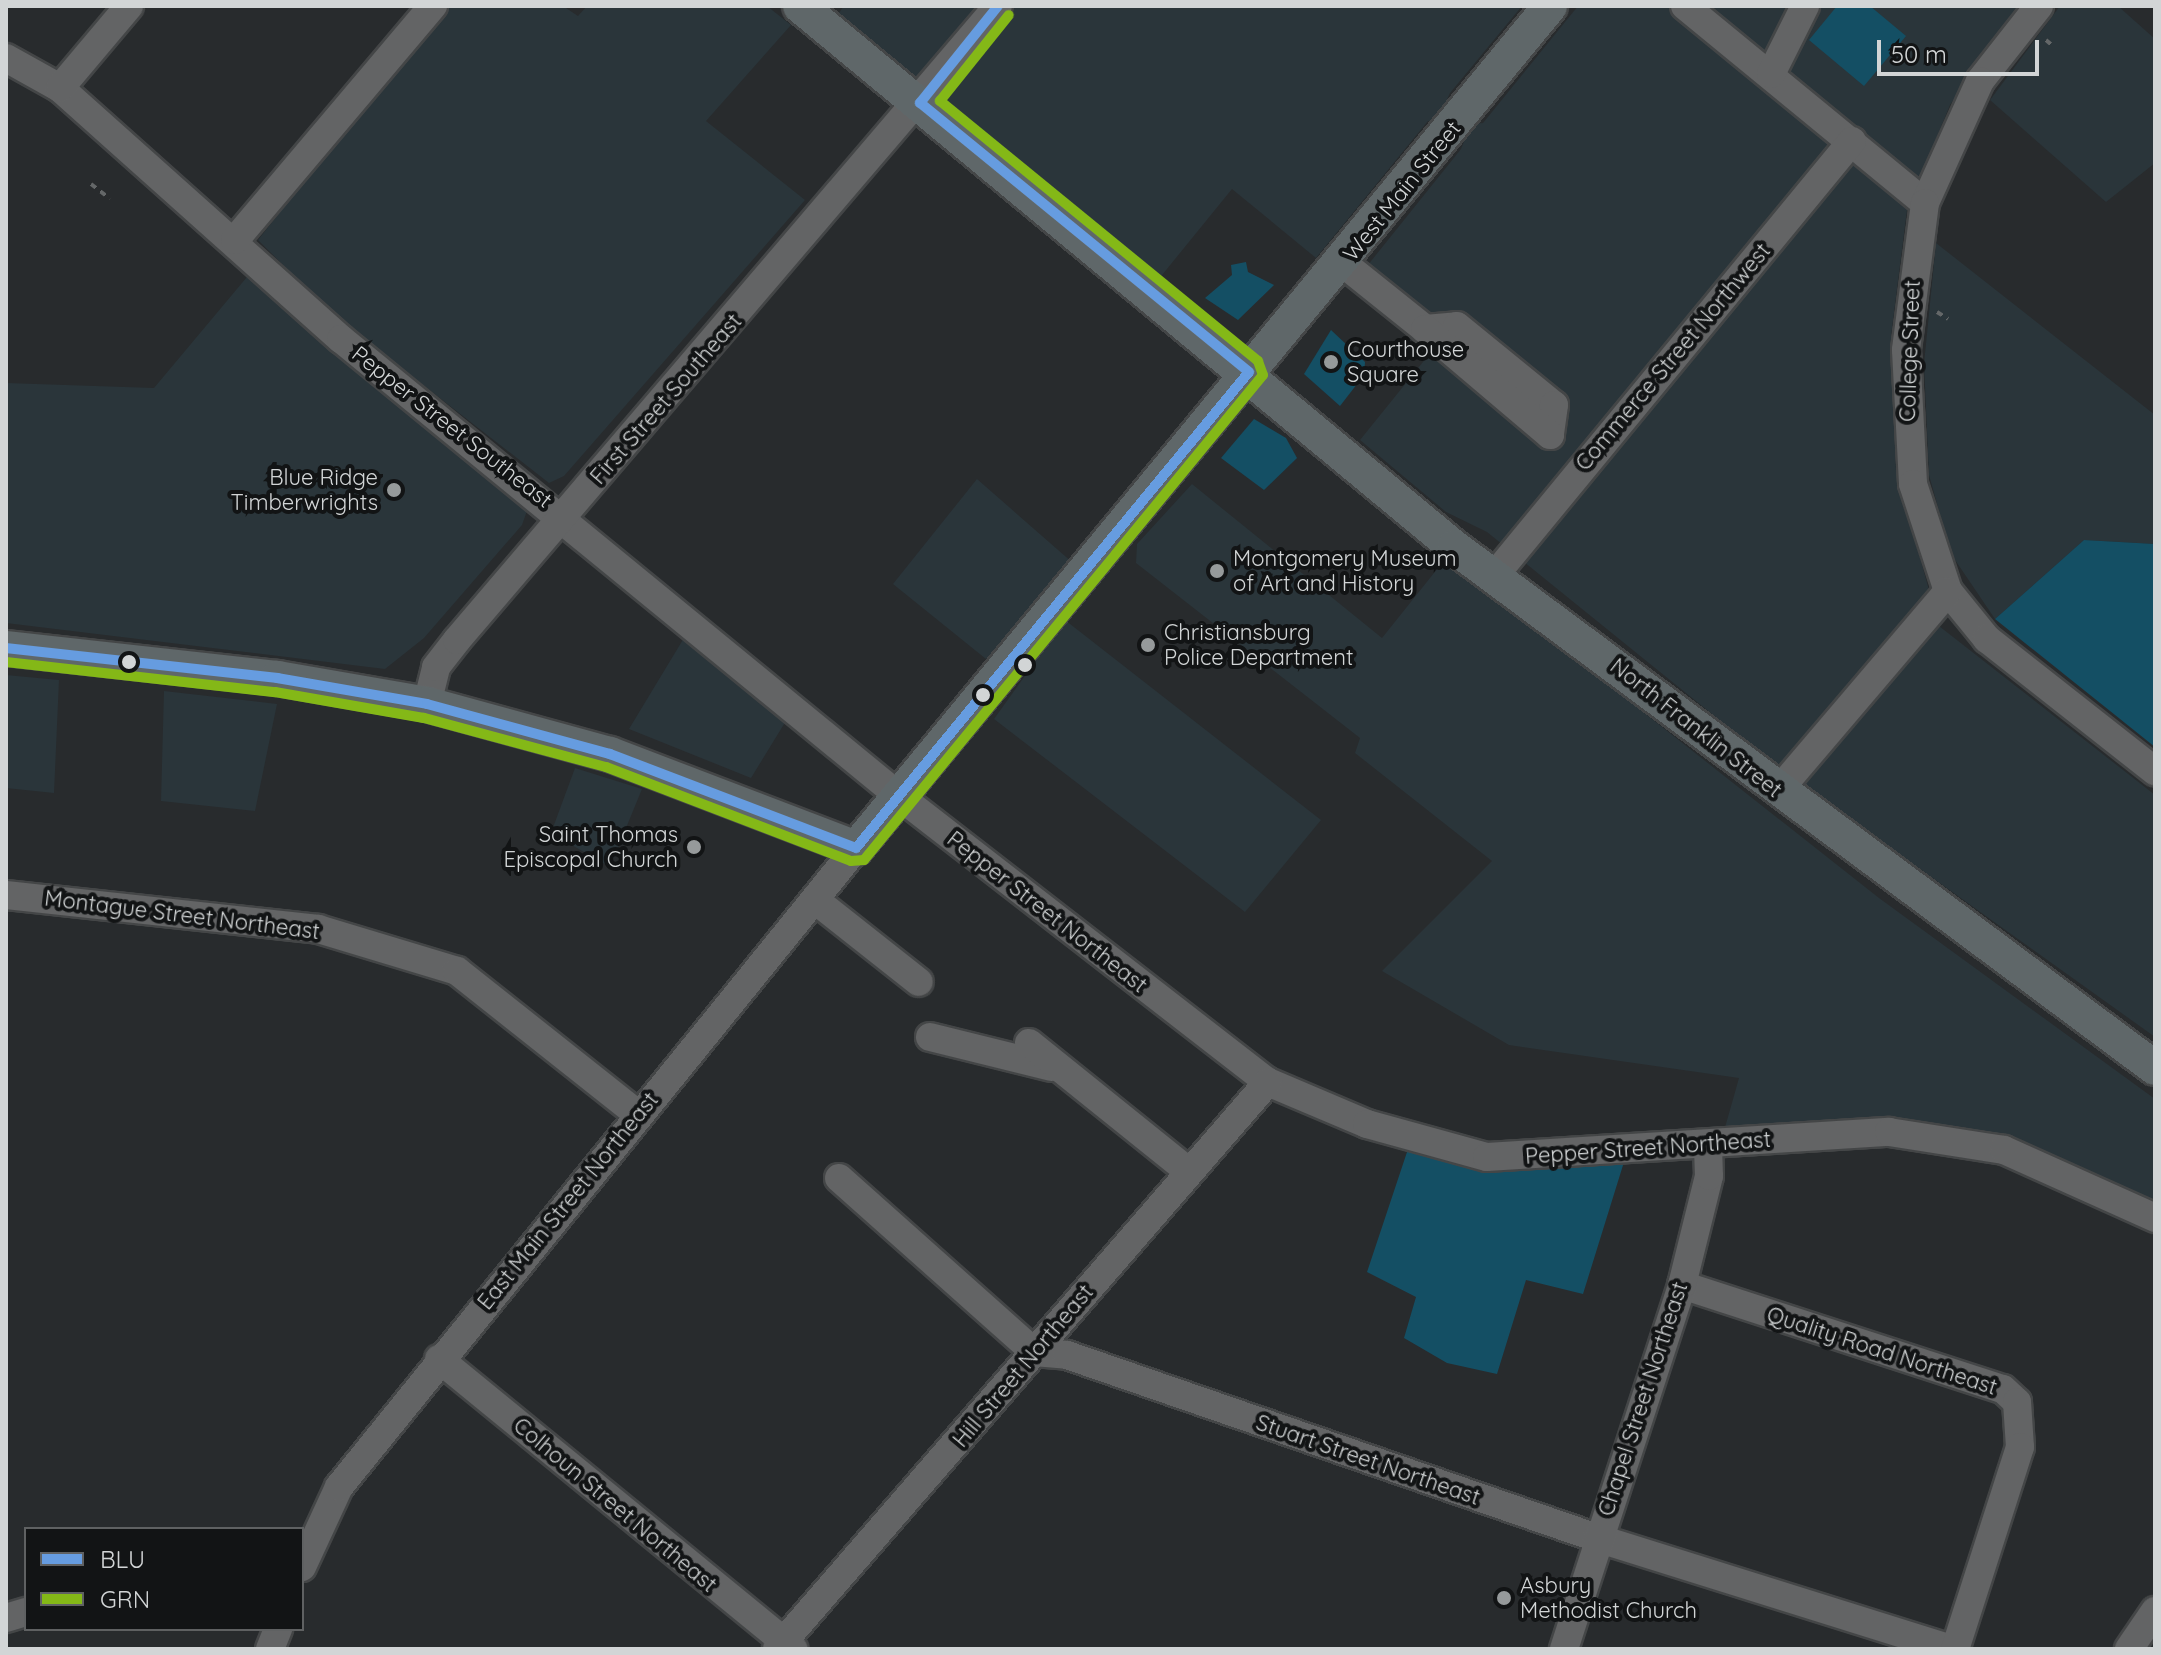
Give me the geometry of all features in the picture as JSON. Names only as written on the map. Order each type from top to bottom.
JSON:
[{"type":"main road","name":"North Franklin Street","points":[[800,6],[1249,372],[1321,440],[1778,791],[2155,1068]]},
{"type":"main road","name":"West Main Street","points":[[856,848],[1249,372],[1344,264],[1550,6]]},
{"type":"main road","points":[[6,648],[277,678],[427,704],[610,754],[856,848]]},
{"type":"street","points":[[60,88],[129,6]]},
{"type":"street","points":[[235,240],[433,6]]},
{"type":"street","name":"First Street Southeast","points":[[427,704],[450,649],[920,103],[998,6]]},
{"type":"street","points":[[1685,6],[1925,203]]},
{"type":"street","points":[[1771,74],[1805,6]]},
{"type":"street","name":"College Street","points":[[2039,6],[1980,81],[1925,203],[1908,311],[1904,405],[1913,484],[1948,591],[1987,639],[2155,771]]},
{"type":"street","name":"Pepper Street Southeast","points":[[6,58],[60,88],[235,240],[341,339],[565,516],[899,796]]},
{"type":"street","name":"Commerce Street Northwest","points":[[1495,575],[1852,141]]},
{"type":"street","points":[[1344,264],[1425,329],[1457,326],[1554,405],[1550,435]]},
{"type":"street","points":[[1778,791],[1948,591]]},
{"type":"street","name":"Pepper Street Northeast","points":[[899,796],[1268,1082],[1367,1124],[1487,1157],[1904,1134],[2004,1150],[2155,1218]]},
{"type":"street","name":"East Main Street Northeast","points":[[305,1551],[339,1487],[439,1359],[856,848]]},
{"type":"street","name":"Montague Street Northeast","points":[[6,895],[318,929],[457,971],[639,1115]]},
{"type":"street","points":[[815,900],[919,982]]},
{"type":"street","points":[[930,1037],[1067,1071]]},
{"type":"street","points":[[1029,1043],[1188,1171]]},
{"type":"street","name":"Hill Street Northeast","points":[[784,1647],[1188,1171],[1268,1082]]},
{"type":"street","name":"Chapel Street Northeast","points":[[1564,1649],[1597,1538],[1682,1285],[1709,1176],[1708,1147]]},
{"type":"street","points":[[839,1178],[1034,1352]]},
{"type":"street","name":"Quality Road Northeast","points":[[1682,1285],[2003,1389],[2017,1402],[2020,1447],[1953,1649]]},
{"type":"street","name":"Stuart Street Northeast","points":[[1034,1352],[1067,1355],[1597,1538],[1953,1649]]},
{"type":"street","name":"Colhoun Street Northeast","points":[[439,1359],[784,1647]]},
{"type":"street","points":[[2129,1649],[2155,1611]]},
{"type":"path","points":[[2046,40],[2054,47]]},
{"type":"path","points":[[91,184],[110,199]]},
{"type":"path","points":[[1937,312],[1948,319]]},
{"type":"shaded area","points":[[442,6],[563,6],[578,16],[587,6],[767,6],[791,25],[706,121],[805,200],[564,476],[549,483],[332,314],[258,240]]},
{"type":"shaded area","points":[[844,6],[1522,6],[1450,93],[1437,121],[1428,121],[1316,258],[1232,189],[1158,280],[838,14]]},
{"type":"shaded area","points":[[1578,6],[2018,6],[1950,105],[1907,210],[1891,336],[1896,471],[1939,626],[2155,795],[2155,1037],[1775,765],[1487,532],[1446,512],[1360,440],[1431,352],[1351,286],[1461,149],[1471,124],[1483,123]]},
{"type":"shaded area","points":[[1837,6],[1870,6],[1906,36],[1864,86],[1809,40]]},
{"type":"shaded area","points":[[2060,6],[2118,6],[2155,39],[2155,163],[2106,202],[1990,100]]},
{"type":"shaded area","points":[[1936,243],[2155,415],[2155,544],[2084,540],[1995,619],[1951,554],[1929,475],[1924,364]]},
{"type":"shaded area","points":[[1246,262],[1248,272],[1274,285],[1238,320],[1205,298],[1232,275],[1231,265]]},
{"type":"shaded area","points":[[252,271],[528,508],[522,525],[424,638],[385,669],[6,623],[6,383],[154,388]]},
{"type":"shaded area","points":[[1331,330],[1365,362],[1364,375],[1340,406],[1304,374]]},
{"type":"shaded area","points":[[1254,419],[1286,438],[1297,458],[1264,490],[1221,458]]},
{"type":"shaded area","points":[[977,479],[1073,563],[1012,629],[1014,638],[986,659],[893,584]]},
{"type":"shaded area","points":[[1192,484],[1382,638],[1442,563],[1510,607],[1879,898],[2155,1099],[2155,1210],[2017,1148],[1722,1138],[1739,1078],[1509,1045],[1382,971],[1492,861],[1355,753],[1360,738],[1136,563],[1137,544]]},
{"type":"shaded area","points":[[2084,540],[2155,544],[2155,747],[1995,619]]},
{"type":"shaded area","points":[[1065,620],[1321,820],[1245,912],[994,719]]},
{"type":"shaded area","points":[[687,633],[789,716],[751,778],[629,729]]},
{"type":"shaded area","points":[[6,675],[59,680],[54,793],[6,788]]},
{"type":"shaded area","points":[[164,691],[277,704],[255,811],[161,801]]},
{"type":"shaded area","points":[[575,768],[642,789],[610,867],[551,833]]},
{"type":"shaded area","points":[[1409,1146],[1493,1168],[1624,1162],[1583,1294],[1526,1280],[1497,1374],[1447,1363],[1404,1338],[1416,1297],[1367,1272]]},
{"type":"transit line","name":"BLU","points":[[6,648],[277,678],[427,704],[610,754],[856,848],[1249,372],[920,103],[998,6]]},
{"type":"transit line","name":"GRN","points":[[6,662],[275,692],[424,718],[606,767],[851,861],[864,860],[1263,375],[1258,361],[940,101],[1009,15]]},
{"type":"place","name":"Courthouse Square","points":[[1331,362]]},
{"type":"place","name":"Blue Ridge Timberwrights","points":[[394,490]]},
{"type":"place","name":"Montgomery Museum of Art and History","points":[[1217,571]]},
{"type":"place","name":"Christiansburg Police Department","points":[[1148,645]]},
{"type":"place","name":"Saint Thomas Episcopal Church","points":[[694,847]]},
{"type":"place","name":"Asbury Methodist Church","points":[[1504,1598]]}]
